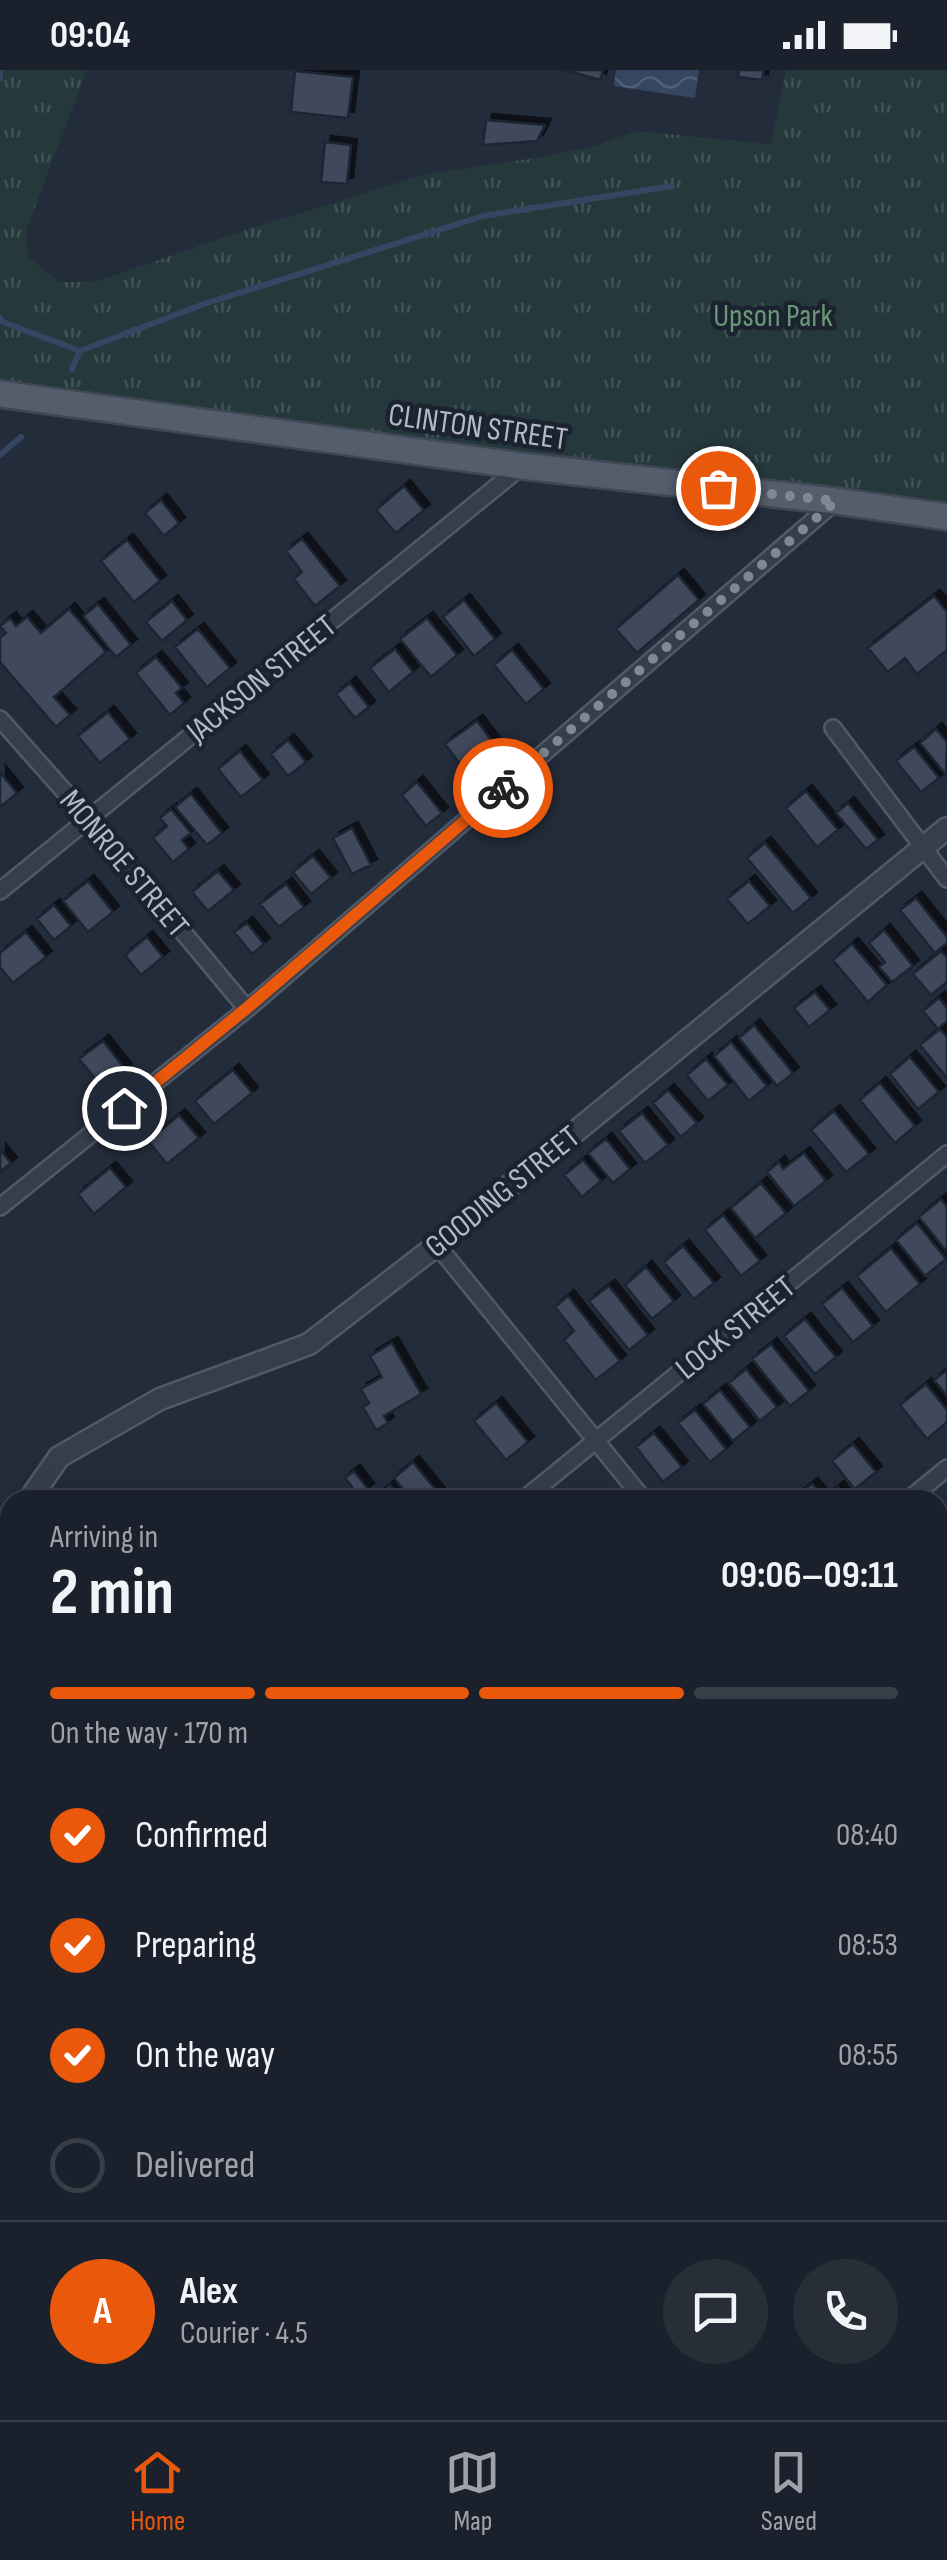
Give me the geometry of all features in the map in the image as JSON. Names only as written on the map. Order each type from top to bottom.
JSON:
[{"type":"main road","name":"CLINTON STREET","points":[[0,394],[522,466],[947,517]]},
{"type":"street","name":"JACKSON STREET","points":[[0,890],[522,466]]},
{"type":"street","points":[[0,1207],[247,1008],[836,501]]},
{"type":"street","name":"MONROE STREET","points":[[0,719],[247,1008]]},
{"type":"street","points":[[833,728],[947,878]]},
{"type":"street","name":"GOODING STREET","points":[[36,1490],[59,1456],[160,1399],[309,1344],[437,1245],[947,828]]},
{"type":"street","name":"LOCK STREET","points":[[535,1490],[947,1154]]},
{"type":"street","points":[[437,1245],[636,1490]]},
{"type":"street","points":[[920,1490],[947,1468]]},
{"type":"green space","name":"Upson Park","points":[[0,70],[87,70],[26,231],[28,257],[59,282],[94,282],[426,174],[595,146],[636,131],[771,144],[786,70],[947,70],[947,507],[0,394]]},
{"type":"water","points":[[616,70],[699,70],[695,98],[614,86]]},
{"type":"building","points":[[565,70],[603,70],[600,80]]},
{"type":"building","points":[[739,70],[764,70],[762,80],[738,77]]},
{"type":"building","points":[[295,71],[353,77],[348,118],[291,112]]},
{"type":"building","points":[[486,120],[545,125],[537,141],[483,145]]},
{"type":"building","points":[[325,142],[351,145],[347,184],[321,182]]},
{"type":"building","points":[[404,486],[424,510],[396,533],[376,510]]},
{"type":"building","points":[[161,500],[179,523],[164,536],[145,513]]},
{"type":"building","points":[[302,539],[340,586],[315,606],[294,579],[302,572],[286,551]]},
{"type":"building","points":[[127,540],[160,581],[134,602],[101,561]]},
{"type":"building","points":[[678,575],[699,600],[637,653],[616,629]]},
{"type":"building","points":[[934,596],[947,612],[947,650],[917,674],[905,658],[888,672],[868,648]]},
{"type":"building","points":[[464,600],[495,639],[474,656],[443,617]]},
{"type":"building","points":[[172,601],[187,620],[162,641],[146,622]]},
{"type":"building","points":[[98,604],[131,645],[116,657],[83,616]]},
{"type":"building","points":[[69,609],[106,652],[54,697],[70,715],[56,727],[0,662],[0,638],[6,633],[0,626],[10,618],[16,626],[27,617],[41,633]]},
{"type":"building","points":[[427,618],[457,655],[431,677],[400,639]]},
{"type":"building","points":[[198,629],[230,668],[207,687],[175,647]]},
{"type":"building","points":[[395,649],[413,672],[389,692],[370,668]]},
{"type":"building","points":[[512,650],[544,689],[526,704],[494,665]]},
{"type":"building","points":[[156,657],[182,688],[176,693],[184,703],[170,715],[136,673]]},
{"type":"building","points":[[350,683],[369,707],[355,718],[336,694]]},
{"type":"building","points":[[108,712],[130,739],[100,763],[78,736]]},
{"type":"building","points":[[477,721],[498,749],[466,772],[445,744]]},
{"type":"building","points":[[936,729],[947,742],[946,775],[920,743]]},
{"type":"building","points":[[288,740],[306,762],[288,776],[271,754]]},
{"type":"building","points":[[914,747],[939,778],[921,792],[896,761]]},
{"type":"building","points":[[240,751],[263,780],[241,797],[218,769]]},
{"type":"building","points":[[0,772],[17,793],[0,807]]},
{"type":"building","points":[[417,782],[442,813],[426,826],[402,795]]},
{"type":"building","points":[[806,791],[838,830],[817,847],[786,808]]},
{"type":"building","points":[[191,794],[222,833],[207,845],[175,807]]},
{"type":"building","points":[[848,803],[878,840],[866,849],[836,813]]},
{"type":"building","points":[[171,809],[191,833],[182,840],[189,849],[173,862],[153,838],[167,826],[160,818]]},
{"type":"building","points":[[352,828],[371,865],[352,874],[333,838]]},
{"type":"building","points":[[765,843],[811,898],[793,913],[747,858]]},
{"type":"building","points":[[313,856],[331,878],[311,894],[293,872]]},
{"type":"building","points":[[218,871],[234,890],[208,911],[192,892]]},
{"type":"building","points":[[88,881],[113,912],[88,932],[63,901]]},
{"type":"building","points":[[749,881],[770,906],[748,924],[727,899]]},
{"type":"building","points":[[286,884],[304,907],[279,927],[260,904]]},
{"type":"building","points":[[916,898],[947,937],[947,943],[935,953],[900,910]]},
{"type":"building","points":[[54,905],[71,926],[54,940],[37,919]]},
{"type":"building","points":[[247,923],[264,944],[252,954],[234,932]]},
{"type":"building","points":[[884,930],[913,966],[892,982],[879,967],[885,962],[869,943]]},
{"type":"building","points":[[26,932],[46,957],[13,983],[0,967],[0,953]]},
{"type":"building","points":[[147,937],[163,957],[141,975],[125,955]]},
{"type":"building","points":[[852,944],[887,985],[868,1002],[833,960]]},
{"type":"building","points":[[941,951],[947,957],[947,982],[931,995],[913,974]]},
{"type":"building","points":[[815,992],[830,1010],[809,1027],[794,1008]]},
{"type":"building","points":[[939,998],[947,1008],[947,1021],[938,1029],[923,1011]]},
{"type":"building","points":[[754,1025],[793,1073],[777,1086],[739,1038]]},
{"type":"building","points":[[940,1029],[947,1037],[947,1078],[920,1045]]},
{"type":"building","points":[[103,1041],[126,1070],[103,1088],[79,1059]]},
{"type":"building","points":[[731,1042],[767,1086],[749,1101],[714,1056]]},
{"type":"building","points":[[910,1057],[939,1092],[918,1109],[890,1074]]},
{"type":"building","points":[[706,1059],[728,1085],[708,1101],[687,1075]]},
{"type":"building","points":[[233,1070],[252,1093],[214,1124],[195,1101]]},
{"type":"building","points":[[880,1083],[915,1126],[895,1143],[860,1100]]},
{"type":"building","points":[[668,1090],[697,1123],[681,1137],[653,1103]]},
{"type":"building","points":[[834,1111],[869,1154],[846,1172],[811,1130]]},
{"type":"building","points":[[642,1113],[668,1145],[645,1163],[619,1131]]},
{"type":"building","points":[[179,1115],[199,1138],[167,1164],[148,1141]]},
{"type":"building","points":[[606,1139],[630,1169],[613,1183],[588,1153]]},
{"type":"building","points":[[0,1150],[11,1163],[0,1172]]},
{"type":"building","points":[[804,1153],[826,1181],[794,1206],[767,1172],[779,1162],[783,1169]]},
{"type":"building","points":[[583,1160],[601,1181],[582,1197],[564,1175]]},
{"type":"building","points":[[110,1168],[126,1187],[94,1214],[78,1194]]},
{"type":"building","points":[[761,1183],[786,1213],[755,1238],[731,1208]]},
{"type":"building","points":[[941,1199],[947,1207],[947,1252],[919,1217]]},
{"type":"building","points":[[723,1215],[760,1261],[741,1276],[705,1230]]},
{"type":"building","points":[[917,1223],[946,1259],[925,1276],[896,1240]]},
{"type":"building","points":[[683,1246],[714,1283],[694,1299],[664,1262]]},
{"type":"building","points":[[891,1248],[920,1284],[886,1312],[857,1276]]},
{"type":"building","points":[[646,1267],[674,1301],[652,1319],[625,1285]]},
{"type":"building","points":[[609,1286],[648,1335],[629,1350],[589,1301]]},
{"type":"building","points":[[842,1288],[873,1326],[853,1342],[822,1304]]},
{"type":"building","points":[[568,1296],[620,1361],[596,1380],[564,1340],[574,1331],[555,1307]]},
{"type":"building","points":[[805,1319],[836,1357],[815,1374],[784,1336]]},
{"type":"building","points":[[392,1343],[421,1394],[384,1416],[388,1423],[376,1430],[363,1407],[369,1403],[361,1389],[382,1377],[370,1356]]},
{"type":"building","points":[[771,1344],[809,1391],[790,1406],[752,1359]]},
{"type":"building","points":[[746,1369],[777,1407],[760,1421],[729,1383]]},
{"type":"building","points":[[947,1370],[947,1396],[934,1380]]},
{"type":"building","points":[[926,1384],[947,1410],[947,1422],[927,1439],[900,1405]]},
{"type":"building","points":[[720,1390],[750,1427],[733,1441],[703,1404]]},
{"type":"building","points":[[496,1403],[528,1442],[506,1460],[474,1421]]},
{"type":"building","points":[[695,1410],[726,1449],[710,1462],[678,1423]]},
{"type":"building","points":[[654,1433],[682,1467],[663,1482],[636,1447]]},
{"type":"building","points":[[853,1444],[876,1472],[855,1489],[832,1461]]},
{"type":"building","points":[[413,1462],[436,1490],[404,1490],[394,1478]]},
{"type":"building","points":[[354,1471],[368,1489],[354,1490],[345,1478]]},
{"type":"waterway","points":[[0,70],[0,79]]},
{"type":"waterway","points":[[80,351],[204,304],[483,216],[672,186]]},
{"type":"waterway","points":[[0,318],[80,351]]},
{"type":"waterway","points":[[72,369],[80,351]]},
{"type":"waterway","points":[[0,455],[21,437]]},
{"type":"way so far","points":[[503,788],[836,501],[718,488]]},
{"type":"route","points":[[124,1108],[503,788]]}]
